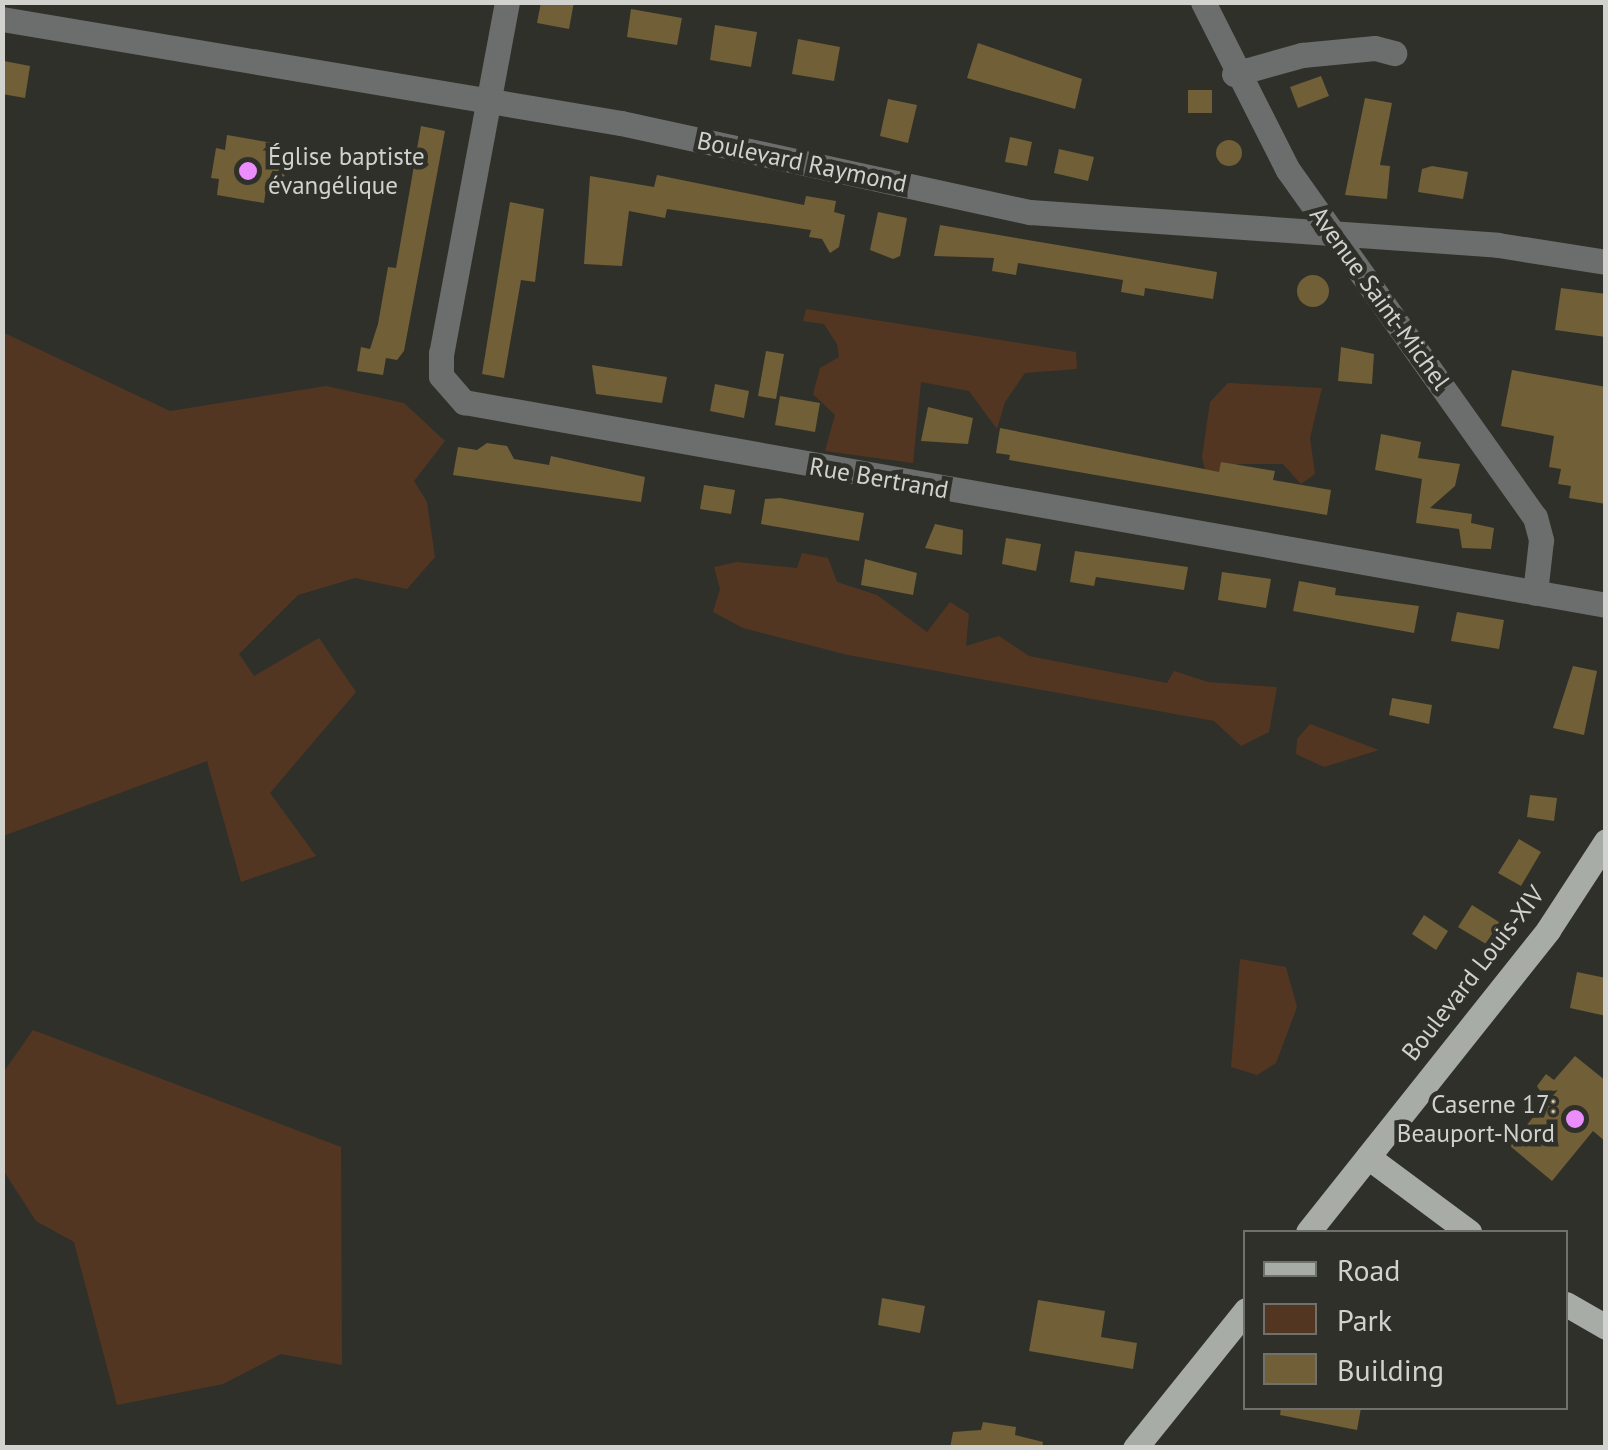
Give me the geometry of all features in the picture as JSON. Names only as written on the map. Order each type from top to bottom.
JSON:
[{"type":"main road","name":"Boulevard Louis-XIV","points":[[1310,1230],[1548,930],[1606,841]]},
{"type":"main road","points":[[1368,1157],[1467,1230]]},
{"type":"main road","points":[[1568,1305],[1606,1327]]},
{"type":"main road","points":[[1135,1448],[1243,1314]]},
{"type":"street","name":"Rue Bertrand","points":[[506,2],[441,353],[441,376],[464,402],[1606,606]]},
{"type":"street","name":"Avenue Saint-Michel","points":[[1203,2],[1234,74],[1336,238],[1536,517],[1541,540],[1534,593]]},
{"type":"street","name":"Boulevard Raymond","points":[[2,18],[621,123],[1030,212],[1336,238],[1482,244],[1606,262]]},
{"type":"street","points":[[1234,74],[1302,55],[1375,48],[1394,54]]},
{"type":"green space","points":[[806,309],[1076,352],[1077,369],[1025,373],[1005,402],[997,429],[969,391],[921,382],[913,463],[825,451],[835,415],[813,394],[820,368],[839,357],[837,344],[824,324],[803,321]]},
{"type":"green space","points":[[2,332],[170,411],[326,386],[404,403],[445,441],[414,481],[427,502],[435,557],[407,589],[355,578],[298,595],[239,654],[254,676],[319,638],[356,692],[270,793],[316,856],[241,882],[207,761],[3,836]]},
{"type":"green space","points":[[1228,383],[1322,388],[1310,438],[1315,474],[1301,484],[1283,464],[1237,464],[1209,487],[1202,457],[1210,402]]},
{"type":"green space","points":[[802,553],[828,558],[837,582],[877,595],[927,632],[950,602],[969,614],[966,646],[999,636],[1029,656],[1167,683],[1174,671],[1208,682],[1277,687],[1269,732],[1241,746],[1214,721],[848,655],[743,628],[713,612],[720,589],[714,567],[737,562],[797,568]]},
{"type":"green space","points":[[1310,724],[1379,750],[1324,767],[1296,754],[1297,739]]},
{"type":"green space","points":[[1240,959],[1286,967],[1297,1007],[1276,1063],[1257,1075],[1231,1067]]},
{"type":"green space","points":[[33,1030],[341,1147],[342,1365],[281,1354],[223,1384],[117,1405],[74,1242],[36,1221],[3,1170],[3,1073]]},
{"type":"building","points":[[541,2],[574,2],[569,29],[537,23]]},
{"type":"building","points":[[631,9],[682,18],[677,45],[627,37]]},
{"type":"building","points":[[715,25],[757,32],[751,67],[710,60]]},
{"type":"building","points":[[798,39],[840,47],[834,81],[792,74]]},
{"type":"building","points":[[978,43],[1082,79],[1075,109],[967,78]]},
{"type":"building","points":[[4,61],[30,66],[25,98],[2,94]]},
{"type":"building","points":[[1321,76],[1329,96],[1298,108],[1290,87]]},
{"type":"building","points":[[1188,90],[1212,90],[1212,113],[1188,113]]},
{"type":"building","points":[[1365,98],[1392,103],[1380,165],[1390,166],[1387,199],[1345,195]]},
{"type":"building","points":[[888,99],[917,105],[908,143],[880,136]]},
{"type":"building","points":[[421,126],[445,131],[404,351],[397,360],[386,358],[383,375],[357,371],[361,347],[370,349],[378,324],[388,267],[396,268]]},
{"type":"building","points":[[227,135],[273,143],[271,157],[285,176],[266,189],[264,203],[217,195],[219,179],[211,178],[216,148],[225,150]]},
{"type":"building","points":[[1010,137],[1032,142],[1027,166],[1005,162]]},
{"type":"building","points":[[1229,140],[1238,144],[1242,153],[1238,162],[1229,166],[1220,162],[1216,153],[1220,144]]},
{"type":"building","points":[[1059,149],[1094,157],[1088,181],[1054,173]]},
{"type":"building","points":[[1432,166],[1468,172],[1463,199],[1418,192],[1422,169]]},
{"type":"building","points":[[657,175],[804,205],[806,196],[836,201],[834,212],[845,215],[839,247],[830,253],[822,239],[809,237],[811,230],[667,209],[665,218],[629,211],[622,266],[584,264],[590,176],[654,187]]},
{"type":"building","points":[[510,202],[544,209],[535,282],[521,280],[504,378],[482,374]]},
{"type":"building","points":[[878,212],[907,218],[900,256],[893,259],[870,250]]},
{"type":"building","points":[[940,225],[1217,272],[1213,299],[1145,288],[1144,296],[1121,292],[1123,280],[1018,263],[1016,275],[992,271],[994,258],[934,256]]},
{"type":"building","points":[[1313,275],[1324,280],[1329,291],[1324,302],[1313,307],[1302,302],[1297,291],[1302,280]]},
{"type":"building","points":[[1561,288],[1606,294],[1606,337],[1555,330]]},
{"type":"building","points":[[1341,347],[1374,354],[1372,384],[1338,381]]},
{"type":"building","points":[[766,351],[784,354],[776,399],[758,396]]},
{"type":"building","points":[[592,365],[667,377],[662,403],[596,394]]},
{"type":"building","points":[[1512,370],[1606,387],[1606,504],[1569,498],[1571,486],[1558,484],[1561,469],[1549,467],[1554,436],[1501,426]]},
{"type":"building","points":[[715,384],[749,391],[744,418],[710,411]]},
{"type":"building","points":[[780,396],[820,403],[815,432],[775,425]]},
{"type":"building","points":[[928,407],[973,418],[968,444],[921,441]]},
{"type":"building","points":[[1000,428],[1219,472],[1221,462],[1275,471],[1273,480],[1331,490],[1327,515],[1009,460],[1010,455],[996,453]]},
{"type":"building","points":[[1381,434],[1421,442],[1418,458],[1460,464],[1455,486],[1430,508],[1472,514],[1471,523],[1494,528],[1491,549],[1462,548],[1459,529],[1416,523],[1422,479],[1375,470]]},
{"type":"building","points":[[487,443],[507,446],[514,459],[549,465],[551,456],[645,477],[641,502],[453,475],[458,447],[477,450]]},
{"type":"building","points":[[704,485],[735,490],[731,514],[700,509]]},
{"type":"building","points":[[780,498],[864,513],[859,541],[761,524],[765,499]]},
{"type":"building","points":[[935,524],[963,530],[962,555],[925,548]]},
{"type":"building","points":[[1006,538],[1041,544],[1036,571],[1002,564]]},
{"type":"building","points":[[1075,551],[1188,567],[1184,590],[1096,577],[1094,586],[1070,582]]},
{"type":"building","points":[[865,559],[917,573],[913,595],[861,585]]},
{"type":"building","points":[[1222,572],[1271,579],[1266,608],[1218,600]]},
{"type":"building","points":[[1299,581],[1336,588],[1335,595],[1419,606],[1414,633],[1293,611]]},
{"type":"building","points":[[1457,612],[1504,620],[1499,649],[1451,641]]},
{"type":"building","points":[[1573,666],[1597,671],[1584,735],[1553,728]]},
{"type":"building","points":[[1392,698],[1432,705],[1429,724],[1389,715]]},
{"type":"building","points":[[1530,795],[1557,798],[1554,821],[1527,817]]},
{"type":"building","points":[[1519,839],[1541,852],[1521,886],[1498,873]]},
{"type":"building","points":[[1472,905],[1499,922],[1486,944],[1458,927]]},
{"type":"building","points":[[1424,915],[1448,931],[1436,950],[1412,934]]},
{"type":"building","points":[[1577,972],[1606,978],[1606,1016],[1570,1008]]},
{"type":"building","name":"Caserne 17: Beauport-Nord","points":[[1575,1056],[1606,1081],[1606,1142],[1593,1131],[1552,1181],[1510,1146],[1546,1101],[1537,1086],[1546,1074],[1554,1080]]},
{"type":"building","points":[[882,1298],[925,1306],[920,1333],[878,1325]]},
{"type":"building","points":[[1038,1300],[1105,1311],[1101,1337],[1137,1343],[1133,1369],[1029,1351]]},
{"type":"building","points":[[1281,1410],[1361,1410],[1357,1430],[1280,1415]]},
{"type":"building","points":[[983,1422],[1016,1427],[1015,1435],[1043,1442],[1042,1448],[950,1448],[953,1432],[981,1430]]},
{"type":"place","name":"Église baptiste évangélique","points":[[248,171]]},
{"type":"place","name":"Caserne 17: Beauport-Nord","points":[[1575,1119]]}]
